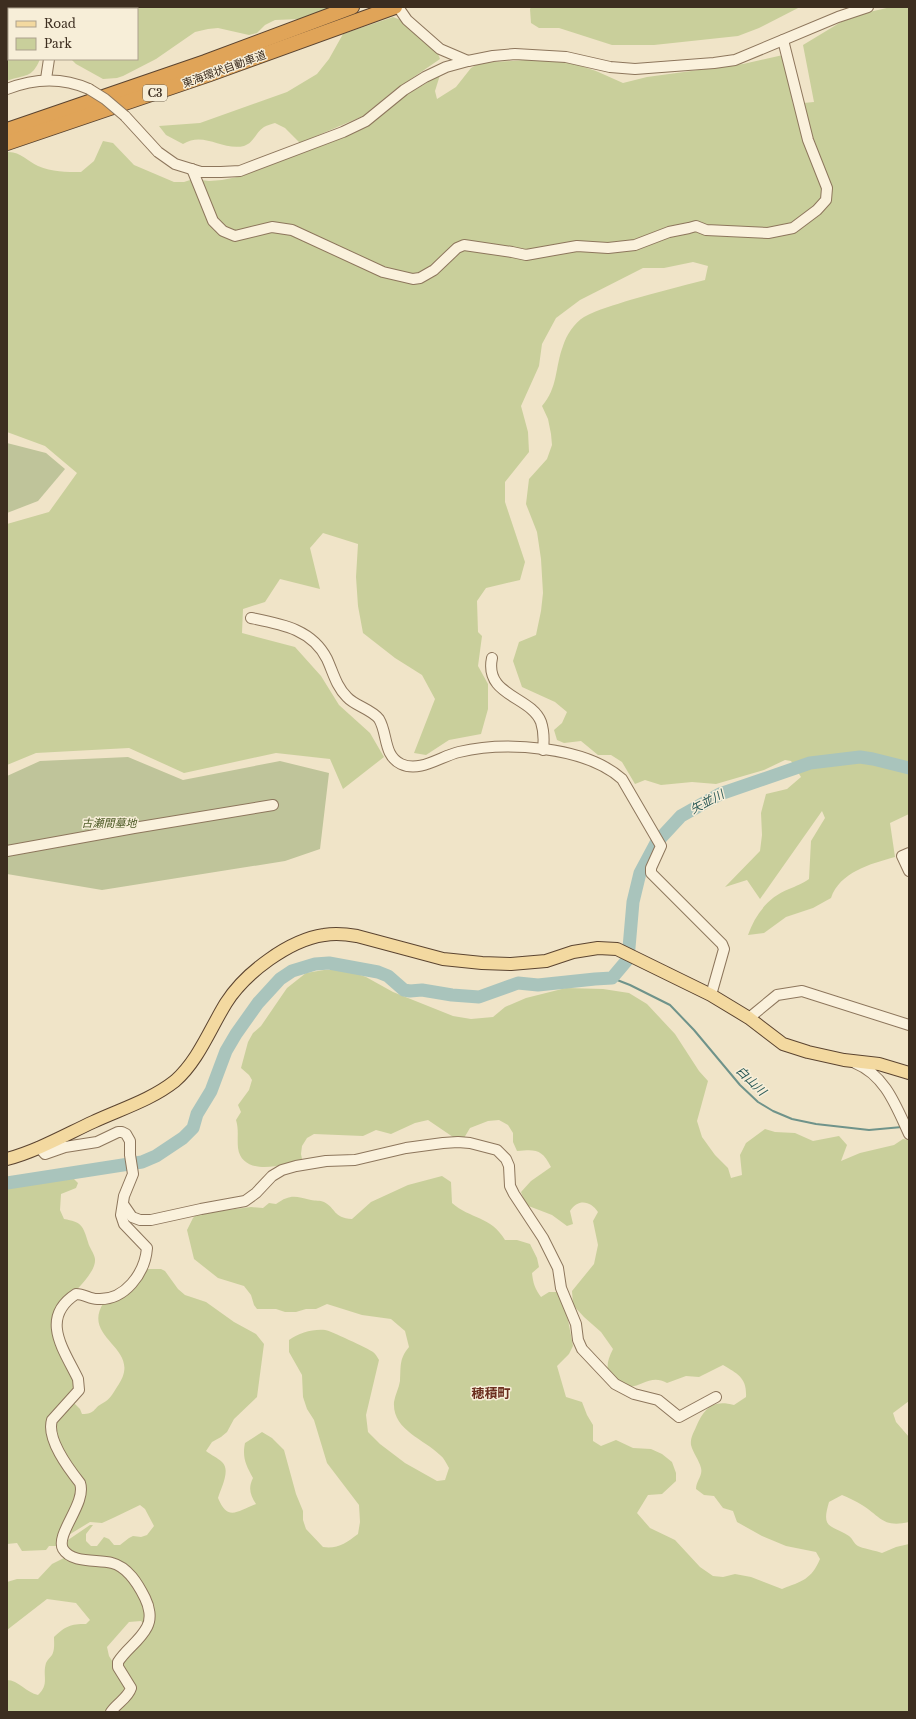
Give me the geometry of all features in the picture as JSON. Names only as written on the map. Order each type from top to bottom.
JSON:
[{"type":"highway","name":"東海環状自動車道","points":[[7,143],[133,101],[299,35],[352,7]]},
{"type":"highway","name":"東海環状自動車道","points":[[7,130],[299,35],[396,7]]},
{"type":"main road","points":[[7,1159],[39,1147],[147,1098],[167,1086],[187,1068],[227,1002],[240,984],[260,967],[294,945],[313,937],[335,934],[368,938],[423,955],[443,959],[511,964],[546,961],[573,952],[598,948],[617,949],[711,995],[749,1018],[783,1044],[808,1052],[844,1060],[879,1064],[909,1073]]},
{"type":"street","points":[[396,7],[407,20],[440,49],[468,61]]},
{"type":"street","points":[[7,89],[46,79],[77,84],[105,99],[125,116],[158,152],[175,164],[201,172],[221,172],[240,170],[343,132],[366,121],[404,90],[425,77],[442,69],[468,61],[508,54],[542,54],[566,57],[610,67],[634,69],[735,60],[838,17],[868,7]]},
{"type":"street","points":[[192,169],[213,221],[223,231],[231,235],[242,236],[272,227],[292,230],[383,272],[413,279],[420,278],[434,270],[457,248],[464,245],[526,255],[577,246],[608,248],[635,245],[669,232],[696,226],[706,230],[774,232],[796,226],[821,207],[826,200],[828,193],[824,179],[808,140],[783,40]]},
{"type":"street","points":[[46,79],[49,60]]},
{"type":"street","points":[[251,618],[285,625],[304,633],[321,649],[338,684],[346,696],[380,721],[391,755],[400,763],[409,767],[419,766],[459,752],[481,748],[511,746],[570,753],[616,774],[622,779],[661,846],[651,868],[651,873],[722,944],[724,949],[711,995]]},
{"type":"street","points":[[492,658],[490,668],[492,677],[541,721],[544,740],[543,750]]},
{"type":"street","points":[[7,851],[273,805]]},
{"type":"street","points":[[909,853],[902,856],[909,871]]},
{"type":"street","points":[[749,1018],[777,995],[802,991],[909,1025]]},
{"type":"street","points":[[844,1060],[856,1063],[868,1070],[882,1082],[909,1133]]},
{"type":"street","points":[[39,1147],[45,1154],[48,1154],[62,1148],[97,1142],[122,1132],[126,1134],[130,1141],[130,1158],[133,1174],[124,1196],[121,1215],[124,1224],[144,1243],[147,1248],[147,1252],[136,1279],[123,1291],[114,1296],[97,1299],[76,1294],[65,1303],[60,1310],[56,1323],[57,1335],[78,1380],[79,1390],[52,1420],[51,1424],[53,1436],[61,1455],[82,1488],[72,1519],[63,1535],[63,1549],[68,1554],[78,1558],[113,1563],[122,1567],[136,1581],[149,1607],[148,1626],[118,1662],[118,1667],[131,1688],[129,1693],[117,1703],[111,1712]]},
{"type":"street","points":[[123,1204],[132,1217],[140,1220],[151,1220],[245,1201],[256,1193],[272,1176],[282,1170],[296,1166],[355,1160],[406,1148],[443,1143],[458,1142],[491,1148],[500,1152],[506,1159],[509,1166],[510,1186],[543,1238],[558,1268],[564,1298],[576,1324],[579,1345],[587,1356],[620,1388],[634,1394],[658,1400],[679,1417],[716,1397]]},
{"type":"green space","points":[[7,7],[80,7],[8,8],[8,60],[40,60],[31,73],[7,81]]},
{"type":"green space","points":[[331,7],[301,19],[275,20],[265,25],[257,33],[249,35],[218,28],[195,32],[156,59],[123,76],[103,79],[76,64],[72,60],[138,60],[138,8],[94,8]]},
{"type":"green space","points":[[531,7],[800,7],[759,28],[738,36],[654,45],[612,45],[559,28],[539,28],[531,23]]},
{"type":"green space","points":[[891,7],[909,7],[909,814],[890,823],[895,857],[857,870],[841,882],[835,889],[831,898],[813,908],[786,917],[764,933],[748,935],[754,920],[769,902],[781,892],[809,879],[811,841],[825,818],[822,811],[760,899],[747,880],[725,887],[760,851],[762,835],[761,813],[766,794],[787,789],[801,777],[791,761],[785,760],[764,770],[716,784],[692,782],[661,785],[645,780],[635,784],[622,762],[611,755],[598,755],[581,741],[564,743],[557,740],[554,730],[562,723],[567,712],[555,702],[522,687],[513,661],[519,642],[536,635],[541,611],[543,593],[541,559],[537,532],[526,504],[529,479],[547,459],[552,445],[548,419],[542,406],[554,385],[564,342],[577,323],[584,317],[595,312],[630,300],[705,280],[708,266],[693,262],[664,268],[643,268],[580,300],[556,318],[542,344],[539,366],[521,406],[528,432],[529,452],[505,482],[505,502],[525,562],[520,580],[486,588],[477,601],[478,632],[482,636],[478,666],[488,684],[488,709],[481,734],[449,740],[426,755],[414,753],[435,699],[422,675],[395,658],[363,633],[358,606],[356,577],[358,544],[323,533],[310,548],[320,589],[280,579],[265,602],[243,609],[242,633],[295,647],[321,676],[339,705],[370,733],[384,757],[343,789],[330,759],[276,753],[184,773],[129,748],[36,753],[7,765],[7,524],[49,512],[77,473],[45,446],[7,432],[7,152],[16,153],[38,166],[54,171],[81,172],[94,161],[103,141],[113,143],[134,165],[174,182],[184,182],[193,179],[209,181],[222,180],[242,176],[346,136],[406,95],[440,75],[435,91],[437,99],[456,87],[471,68],[480,63],[540,59],[566,61],[596,71],[623,83],[647,77],[743,64],[783,55],[793,104],[814,102],[803,45],[841,22],[865,13]]},
{"type":"green space","points":[[393,17],[401,20],[437,51],[440,59],[392,92],[363,116],[300,143],[285,128],[275,123],[264,127],[247,145],[236,147],[206,140],[191,141],[183,144],[166,135],[159,126],[200,123],[287,92],[317,74],[329,59],[343,34]]},
{"type":"green space","points":[[7,443],[46,453],[65,469],[38,501],[7,513]]},
{"type":"green space","name":"古瀬間墓地","points":[[128,757],[183,780],[280,761],[329,773],[320,849],[285,861],[102,890],[7,874],[7,776],[40,761]]},
{"type":"green space","points":[[324,970],[346,970],[366,977],[393,992],[453,1016],[471,1019],[493,1017],[505,1007],[526,998],[566,988],[603,989],[629,993],[647,1004],[675,1034],[699,1071],[708,1081],[697,1121],[702,1137],[715,1155],[728,1168],[731,1178],[742,1175],[740,1155],[746,1143],[765,1129],[775,1132],[795,1133],[813,1141],[839,1136],[847,1145],[841,1161],[860,1153],[894,1145],[903,1139],[909,1140],[909,1401],[893,1413],[896,1422],[909,1437],[909,1522],[893,1524],[883,1520],[860,1504],[842,1495],[829,1502],[826,1517],[829,1525],[849,1536],[862,1548],[882,1553],[896,1547],[909,1544],[909,1712],[113,1712],[130,1693],[120,1664],[152,1621],[129,1571],[76,1556],[67,1546],[68,1540],[90,1525],[93,1525],[86,1534],[86,1541],[91,1546],[97,1546],[104,1537],[109,1539],[114,1545],[120,1545],[133,1536],[141,1537],[147,1535],[154,1526],[145,1509],[140,1505],[102,1523],[90,1522],[67,1536],[84,1493],[56,1439],[53,1422],[74,1403],[80,1409],[82,1414],[92,1412],[112,1395],[117,1387],[124,1373],[124,1362],[100,1326],[99,1315],[104,1302],[143,1269],[161,1269],[165,1271],[178,1289],[185,1295],[206,1302],[234,1322],[256,1334],[264,1344],[257,1397],[234,1419],[227,1432],[212,1442],[206,1451],[225,1465],[226,1470],[218,1498],[225,1510],[234,1513],[256,1504],[250,1491],[253,1478],[245,1461],[244,1448],[245,1443],[262,1432],[272,1438],[284,1450],[296,1494],[303,1511],[303,1520],[306,1529],[323,1547],[342,1545],[358,1534],[360,1522],[359,1505],[327,1463],[314,1420],[307,1409],[303,1397],[302,1375],[289,1352],[289,1340],[301,1333],[311,1331],[325,1330],[341,1336],[373,1352],[379,1360],[366,1415],[368,1432],[380,1444],[405,1463],[437,1481],[445,1480],[449,1468],[441,1456],[403,1427],[395,1412],[394,1402],[400,1381],[401,1363],[409,1347],[405,1331],[391,1319],[362,1315],[327,1304],[316,1309],[306,1309],[296,1312],[285,1312],[276,1309],[257,1309],[251,1295],[244,1286],[218,1278],[194,1259],[187,1230],[193,1218],[197,1214],[251,1207],[263,1208],[269,1203],[276,1204],[289,1197],[297,1197],[322,1201],[328,1204],[341,1217],[352,1219],[371,1202],[408,1185],[442,1176],[451,1182],[452,1203],[493,1226],[505,1240],[517,1240],[530,1244],[537,1258],[539,1267],[532,1273],[533,1280],[541,1297],[549,1292],[559,1292],[568,1320],[573,1346],[569,1354],[557,1366],[566,1397],[582,1402],[593,1425],[593,1441],[601,1446],[616,1440],[633,1448],[651,1449],[662,1454],[672,1462],[676,1473],[676,1481],[662,1494],[648,1495],[637,1513],[650,1528],[675,1540],[700,1567],[713,1576],[723,1577],[735,1574],[751,1577],[782,1589],[800,1582],[809,1576],[817,1566],[820,1559],[816,1552],[786,1546],[762,1536],[737,1522],[733,1511],[723,1508],[714,1496],[704,1495],[696,1489],[701,1471],[700,1465],[691,1445],[692,1435],[702,1415],[710,1407],[720,1403],[734,1405],[746,1397],[745,1385],[737,1374],[723,1365],[699,1377],[686,1376],[667,1383],[661,1380],[651,1380],[631,1386],[626,1386],[609,1376],[608,1362],[613,1349],[601,1332],[573,1305],[572,1291],[594,1264],[598,1245],[593,1221],[598,1212],[588,1203],[584,1202],[577,1204],[570,1211],[573,1224],[567,1226],[552,1215],[526,1205],[521,1192],[531,1181],[551,1167],[545,1157],[534,1150],[517,1151],[513,1142],[513,1133],[508,1125],[499,1120],[488,1121],[470,1128],[464,1138],[453,1137],[428,1120],[415,1123],[391,1134],[376,1130],[363,1136],[314,1134],[307,1138],[302,1146],[302,1159],[275,1166],[255,1166],[247,1163],[241,1157],[238,1148],[238,1130],[236,1120],[241,1112],[238,1105],[249,1090],[252,1080],[241,1068],[248,1042],[253,1033],[261,1026],[287,988],[306,973]]},
{"type":"green space","points":[[73,1178],[78,1183],[76,1188],[61,1194],[60,1210],[64,1219],[74,1221],[83,1228],[95,1259],[94,1266],[89,1274],[83,1283],[60,1308],[52,1324],[54,1337],[78,1383],[49,1424],[80,1487],[60,1543],[57,1546],[49,1546],[46,1550],[22,1551],[17,1543],[7,1544],[7,1187]]},
{"type":"green space","points":[[68,1556],[121,1570],[147,1607],[146,1626],[141,1621],[129,1622],[107,1647],[109,1656],[129,1688],[109,1712],[7,1712],[7,1680],[15,1682],[30,1692],[38,1695],[44,1687],[46,1662],[53,1653],[54,1637],[68,1626],[86,1624],[90,1620],[76,1603],[47,1599],[7,1630],[7,1582],[17,1579],[38,1579],[52,1564]]},
{"type":"waterway","name":"矢並川","points":[[7,1183],[142,1162],[156,1156],[183,1138],[193,1128],[197,1114],[211,1091],[226,1051],[236,1034],[258,1003],[280,979],[292,971],[315,964],[329,963],[378,972],[388,976],[404,990],[422,990],[452,995],[479,997],[518,983],[538,985],[612,978],[628,959],[633,902],[640,873],[656,843],[681,816],[720,794],[810,763],[860,757],[909,768]]},
{"type":"waterway","name":"白山川","points":[[612,978],[630,985],[670,1005],[694,1030],[740,1085],[758,1102],[773,1111],[792,1119],[816,1124],[869,1130],[902,1127]]},
{"type":"district","name":"穂積町","points":[[491,1393]]}]
